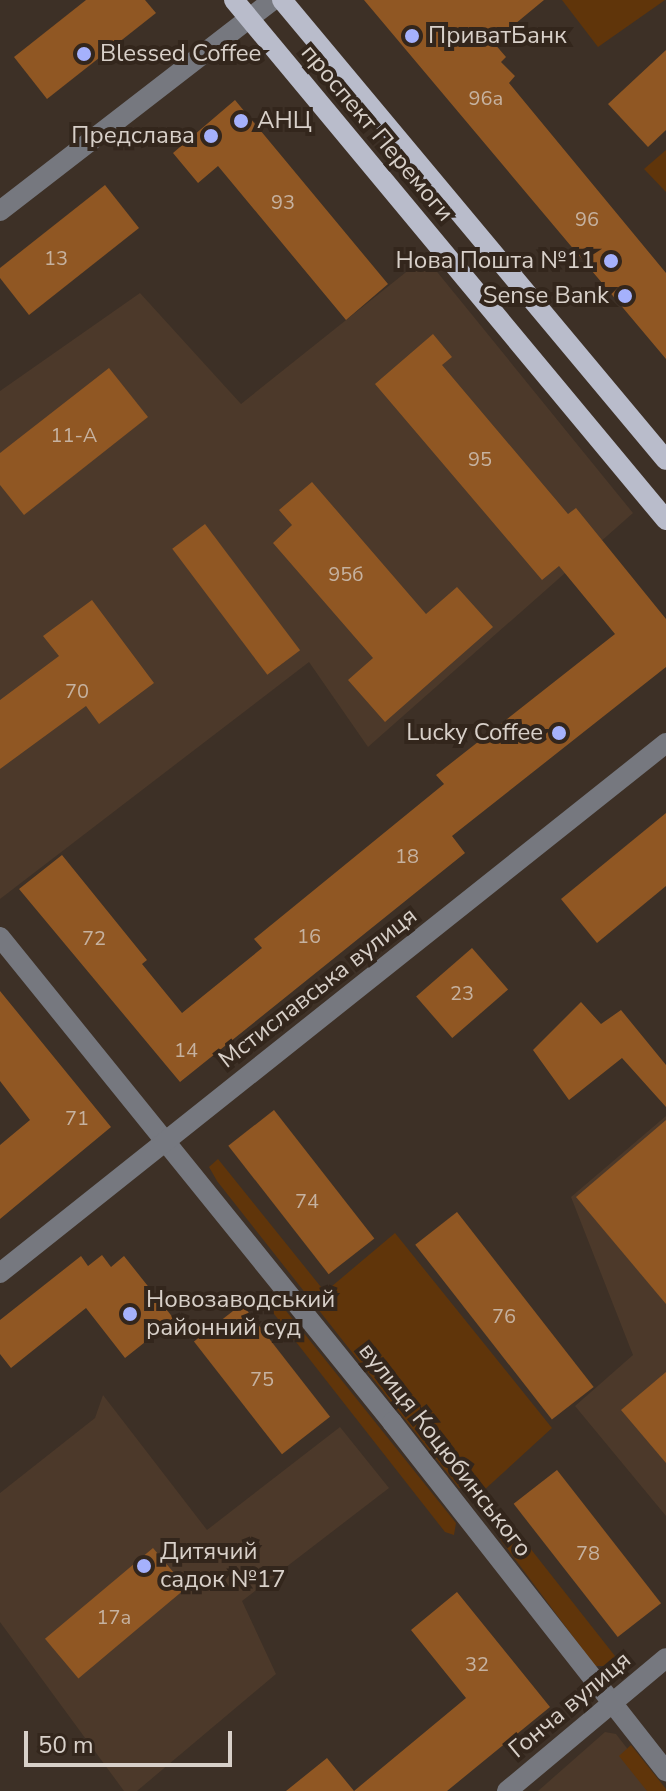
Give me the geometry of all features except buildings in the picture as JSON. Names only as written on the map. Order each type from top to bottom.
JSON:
[{"type":"main road","name":"проспект Перемоги","points":[[234,0],[666,520]]},
{"type":"main road","name":"проспект Перемоги","points":[[282,0],[666,460]]},
{"type":"street","points":[[0,211],[273,0]]},
{"type":"street","name":"Мстиславська вулиця","points":[[0,1273],[666,743]]},
{"type":"street","name":"вулиця Коцюбинського","points":[[0,937],[666,1772]]},
{"type":"street","name":"Гонча вулиця","points":[[507,1791],[666,1658]]},
{"type":"shaded area","points":[[562,0],[665,0],[598,47]]},
{"type":"shaded area","points":[[666,150],[666,192],[644,169]]},
{"type":"shaded area","points":[[425,257],[633,513],[368,747],[309,662],[0,899],[0,391],[140,293],[241,404]]},
{"type":"shaded area","points":[[666,1116],[666,1516],[575,1406],[633,1355],[571,1197]]},
{"type":"shaded area","points":[[218,1159],[325,1292],[395,1233],[552,1428],[482,1492],[459,1488],[217,1181],[209,1167]]},
{"type":"shaded area","points":[[271,1292],[456,1523],[454,1535],[445,1532],[260,1296]]},
{"type":"shaded area","name":"Дитячий садок №17","points":[[103,1395],[207,1530],[340,1427],[389,1488],[242,1601],[276,1674],[137,1791],[124,1791],[0,1622],[0,1493],[95,1418]]},
{"type":"shaded area","points":[[504,1515],[615,1656],[604,1666],[595,1666],[500,1539]]},
{"type":"shaded area","points":[[605,1732],[616,1734],[660,1791],[538,1791]]},
{"type":"shaded area","points":[[631,1745],[666,1791],[647,1791],[619,1756]]},
{"type":"place","name":"ПриватБанк","points":[[412,36]]},
{"type":"place","name":"Blessed Coffee","points":[[84,54]]},
{"type":"place","name":"АНЦ","points":[[241,121]]},
{"type":"place","name":"Предслава","points":[[211,136]]},
{"type":"place","name":"Нова Пошта №11","points":[[611,261]]},
{"type":"place","name":"Sense Bank","points":[[625,296]]},
{"type":"place","name":"Lucky Coffee","points":[[559,733]]},
{"type":"place","name":"Новозаводський районний суд","points":[[130,1314]]},
{"type":"place","name":"Дитячий садок №17","points":[[144,1566]]}]
